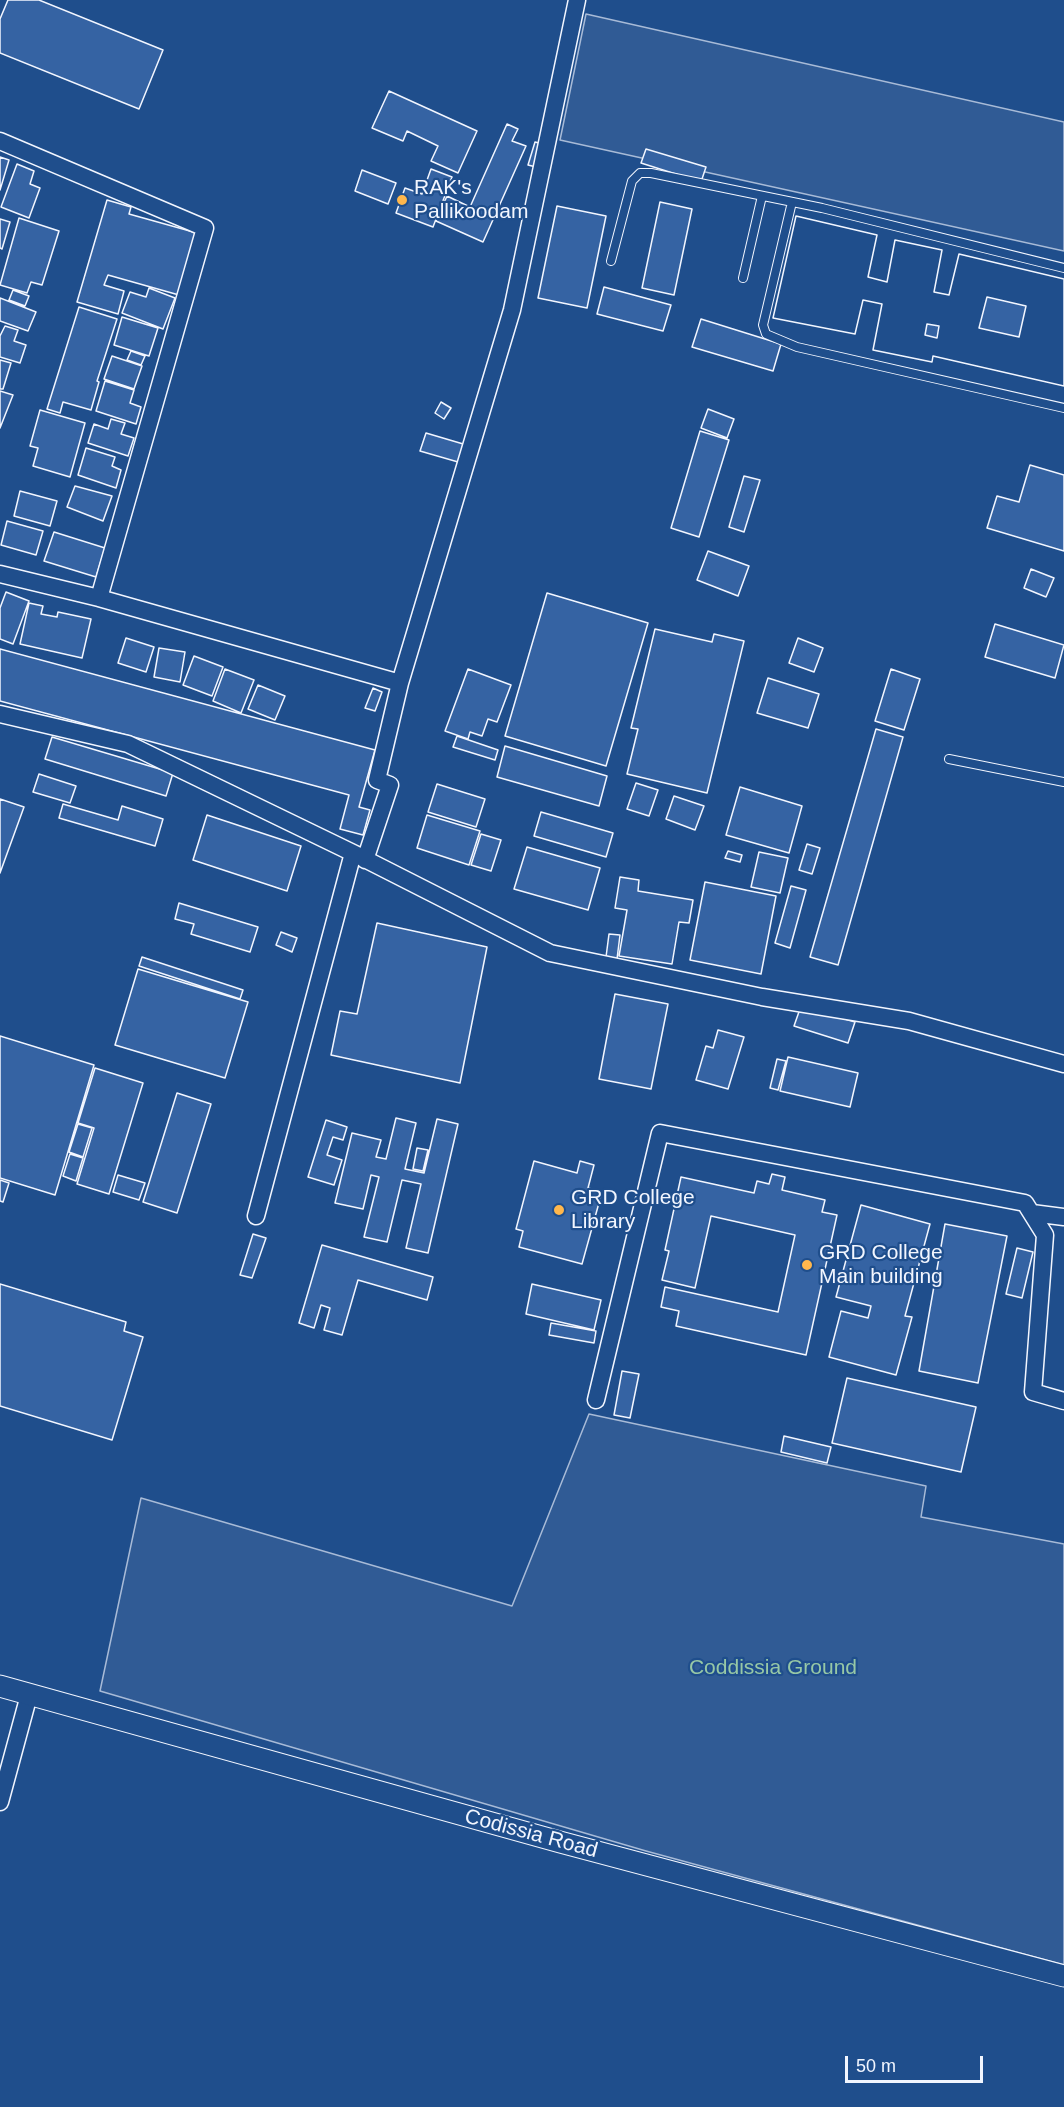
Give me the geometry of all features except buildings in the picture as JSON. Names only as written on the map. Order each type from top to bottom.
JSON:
[{"type":"street","points":[[256,1216],[359,856],[390,785],[377,780],[400,683],[512,310],[577,0]]},
{"type":"street","points":[[0,141],[205,228],[99,598]]},
{"type":"street","points":[[0,574],[99,598],[400,683]]},
{"type":"street","points":[[0,714],[128,744],[359,856],[550,953],[762,998],[909,1021],[1064,1064]]},
{"type":"street","points":[[596,1400],[660,1133],[1025,1203],[1045,1235],[1033,1392],[1064,1401]]},
{"type":"street","points":[[1032,1213],[1064,1217]]},
{"type":"street","name":"Codissia Road","points":[[0,1686],[572,1845],[1064,1976]]},
{"type":"street","points":[[0,1802],[29,1695]]},
{"type":"lane","points":[[611,261],[632,181],[640,173],[651,172],[792,202],[1064,268]]},
{"type":"lane","points":[[743,278],[762,196]]},
{"type":"lane","points":[[792,202],[763,325],[766,334],[797,347],[1064,408]]},
{"type":"lane","points":[[949,759],[1064,782]]},
{"type":"shaded area","points":[[586,14],[1064,122],[1064,251],[560,140]]},
{"type":"shaded area","name":"Coddissia Ground","points":[[589,1414],[926,1486],[921,1517],[1064,1544],[1064,1965],[646,1851],[100,1691],[141,1498],[512,1606]]},
{"type":"place","name":"RAK's Pallikoodam","points":[[402,200]]},
{"type":"place","name":"GRD College Library","points":[[559,1210]]},
{"type":"place","name":"GRD College Main building","points":[[807,1265]]}]
